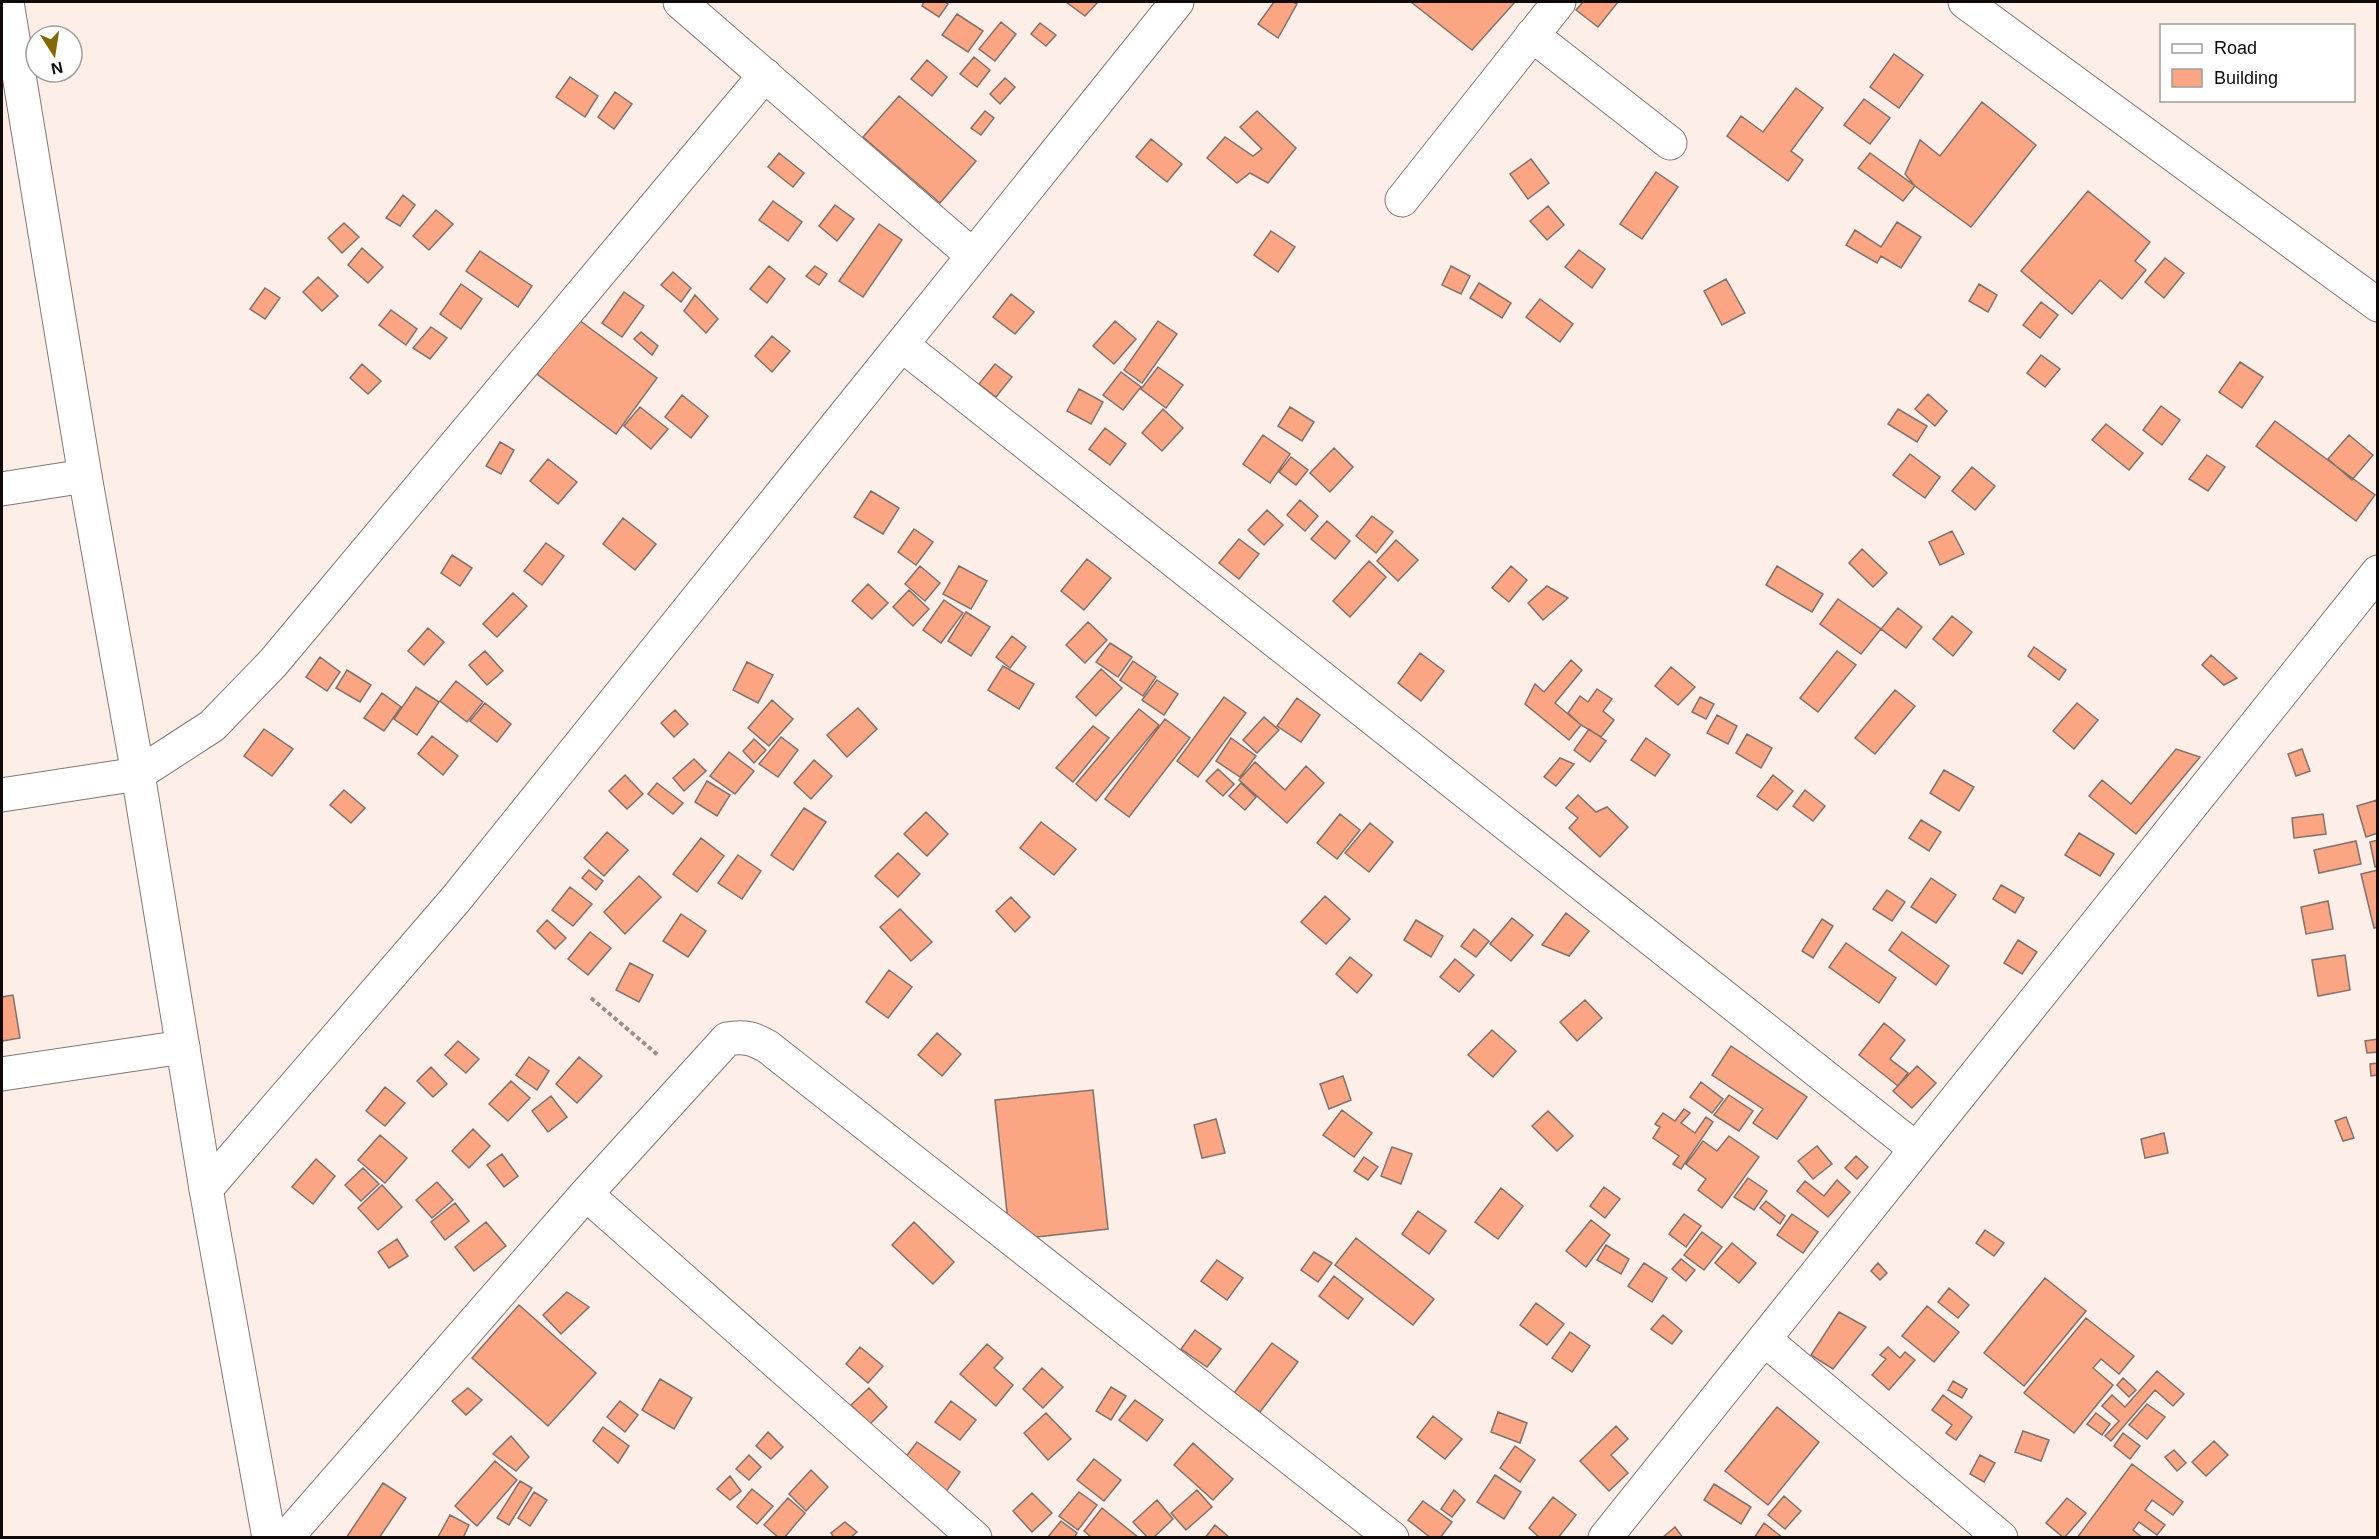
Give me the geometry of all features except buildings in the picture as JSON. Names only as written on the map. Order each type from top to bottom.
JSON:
[{"type":"street","points":[[7,2],[12,96],[85,476],[138,774],[206,1189],[269,1538]]},
{"type":"street","points":[[680,2],[972,255]]},
{"type":"street","points":[[206,1189],[456,899],[972,255],[1178,2]]},
{"type":"street","points":[[1402,200],[1559,2]]},
{"type":"street","points":[[1965,2],[2378,305]]},
{"type":"street","points":[[1532,35],[1670,143]]},
{"type":"street","points":[[2,795],[138,774],[212,726],[273,663],[765,75]]},
{"type":"street","points":[[902,345],[1916,1149]]},
{"type":"street","points":[[2,489],[85,476]]},
{"type":"street","points":[[1605,1538],[2378,572]]},
{"type":"street","points":[[286,1538],[586,1194],[728,1039],[742,1036],[761,1043],[1392,1538]]},
{"type":"street","points":[[2,1074],[183,1047]]},
{"type":"street","points":[[586,1194],[975,1538]]},
{"type":"street","points":[[1764,1340],[2001,1538]]},
{"type":"path","points":[[591,998],[689,1082]]}]
